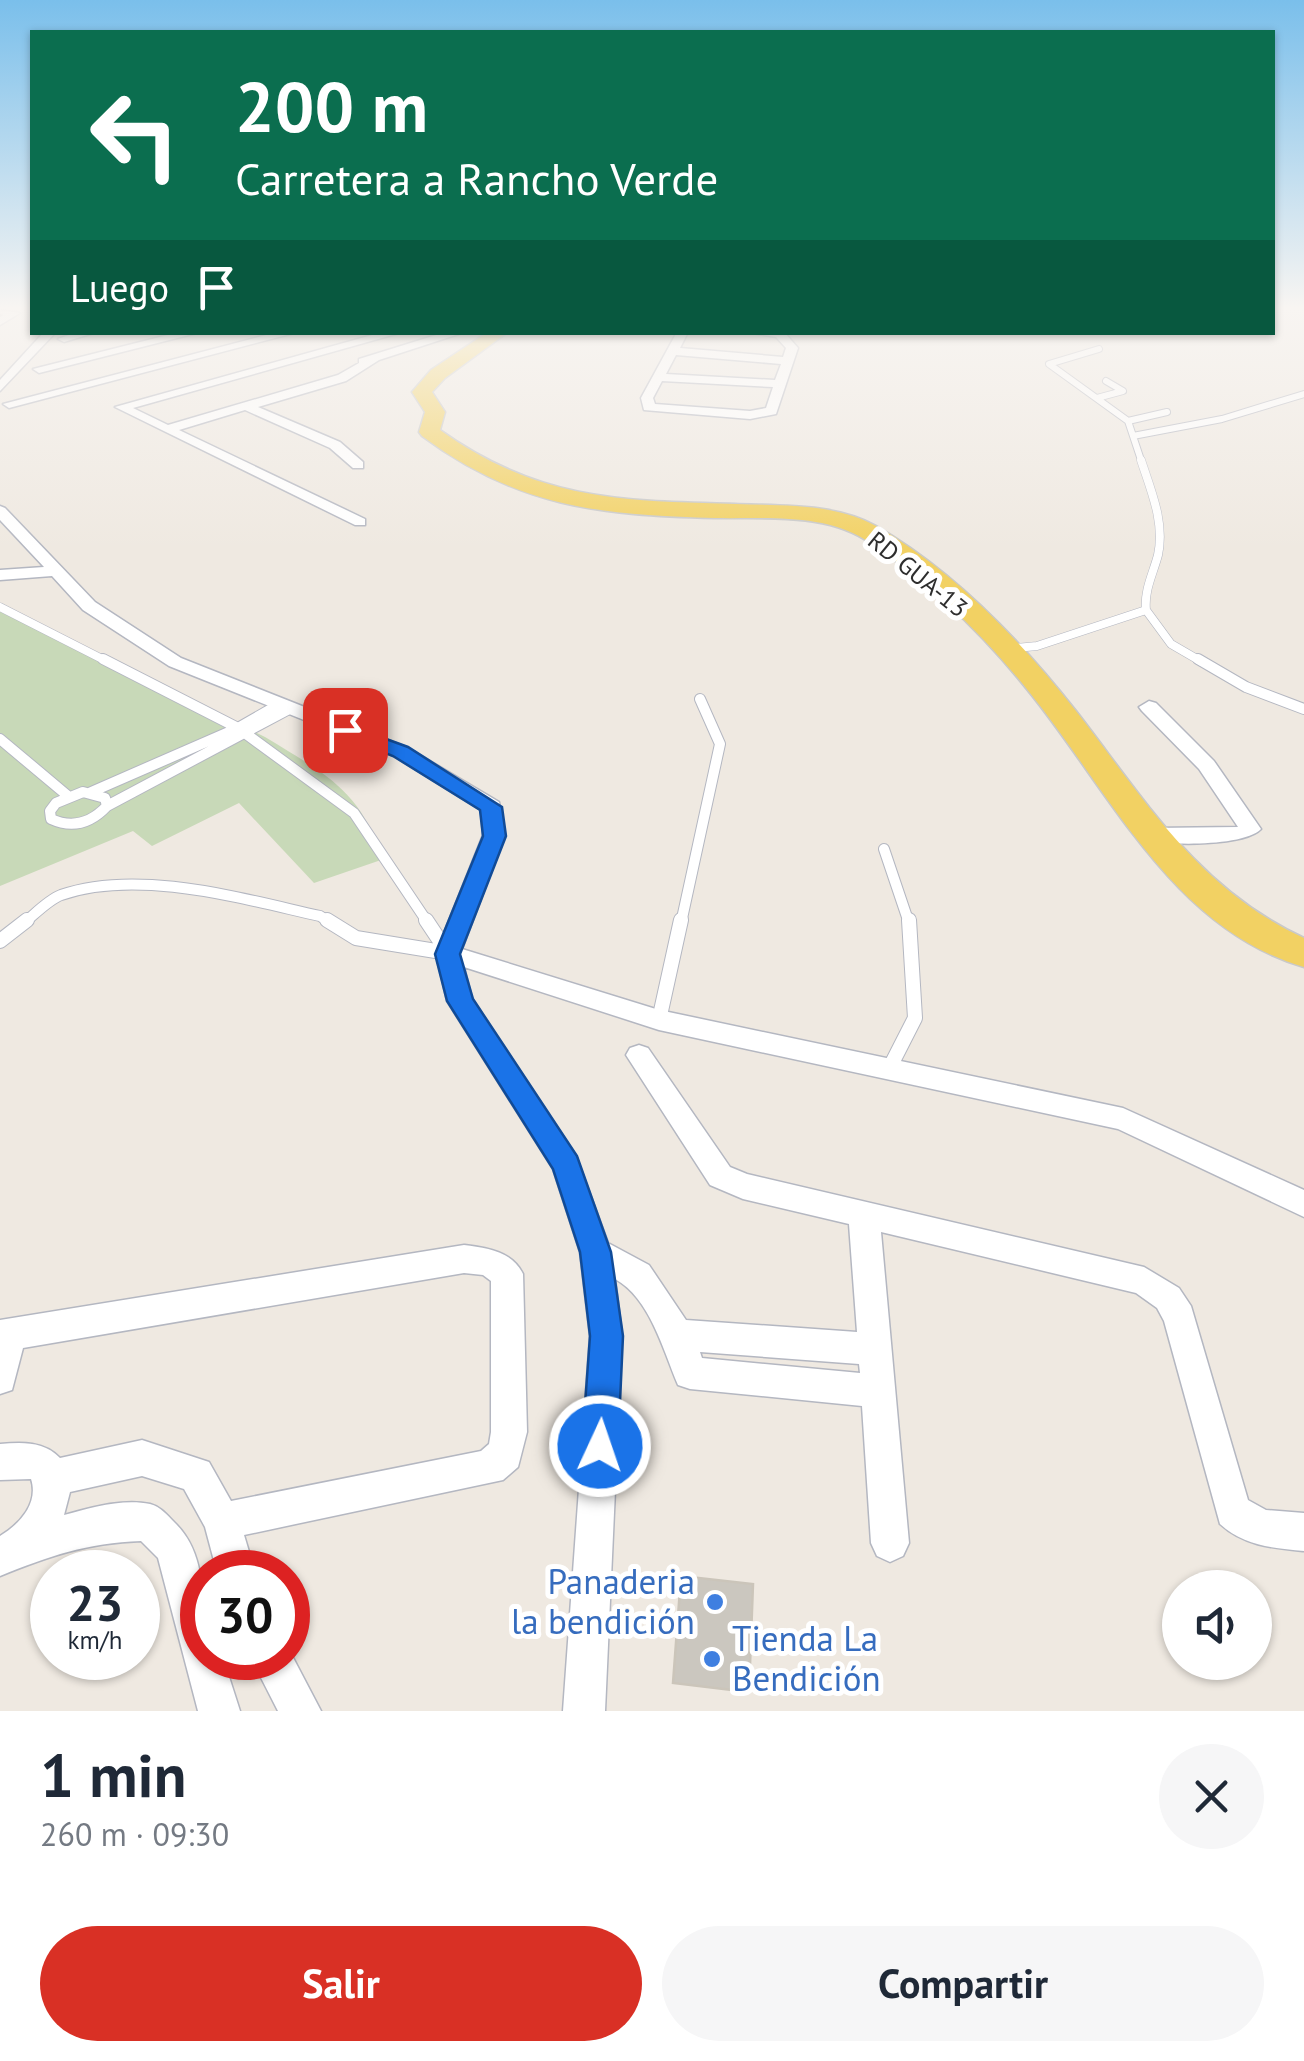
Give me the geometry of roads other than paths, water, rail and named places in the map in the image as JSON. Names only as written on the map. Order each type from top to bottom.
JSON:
[{"type":"main road","name":"RD GUA-13","points":[[424,390],[434,412],[429,432],[504,481],[593,505],[788,514],[834,520],[866,530],[918,569],[1007,649],[1209,898],[1265,936],[1304,954]]},
{"type":"street","points":[[9,404],[64,390]]},
{"type":"street","points":[[185,390],[121,407],[360,522]]},
{"type":"street","points":[[168,429],[301,390]]},
{"type":"street","points":[[651,390],[647,398],[649,407],[661,411],[764,414],[771,411],[780,390]]},
{"type":"street","points":[[244,406],[335,445],[358,465]]},
{"type":"street","points":[[0,511],[89,606],[175,662],[400,752],[491,807],[494,836],[448,954],[460,1001],[566,1165],[596,1252],[606,1336],[584,1711]]},
{"type":"street","points":[[0,574],[58,572]]},
{"type":"street","points":[[1148,708],[1207,766],[1250,829],[1241,834],[1154,834]]},
{"type":"street","points":[[448,954],[659,1020],[1124,1120],[1304,1204]]},
{"type":"street","points":[[639,1055],[720,1176],[743,1186],[1144,1281],[1168,1298],[1179,1317],[1233,1511],[1254,1527],[1304,1532]]},
{"type":"street","points":[[864,1215],[890,1543]]},
{"type":"street","points":[[596,1252],[638,1275],[677,1335],[690,1373],[878,1391]]},
{"type":"street","points":[[0,1378],[5,1336],[464,1259],[489,1262],[507,1274],[510,1432],[505,1454],[490,1467],[222,1521]]},
{"type":"street","points":[[677,1335],[874,1349]]},
{"type":"street","points":[[52,1478],[142,1458],[196,1476],[222,1521],[230,1550]]},
{"type":"street","points":[[0,1462],[32,1459],[44,1466],[52,1478],[54,1499],[44,1522],[13,1550]]},
{"type":"street","points":[[13,1550],[101,1524],[148,1522],[174,1548],[180,1570]]},
{"type":"street","points":[[210,1680],[219,1711]]},
{"type":"street","points":[[283,1680],[300,1711]]},
{"type":"lane","points":[[1086,390],[1128,421],[1159,515],[1160,550],[1145,597],[1146,610],[1171,644],[1246,687],[1304,708]]},
{"type":"lane","points":[[1097,398],[1121,390]]},
{"type":"lane","points":[[1133,436],[1222,419],[1304,394]]},
{"type":"lane","points":[[1128,421],[1168,412]]},
{"type":"lane","points":[[0,607],[241,731],[354,813],[448,954]]},
{"type":"lane","points":[[1007,649],[1037,646],[1146,610]]},
{"type":"lane","points":[[659,1020],[720,744],[700,699]]},
{"type":"lane","points":[[241,731],[89,793],[68,796],[50,812],[51,819],[60,824],[88,822],[107,806],[284,707]]},
{"type":"lane","points":[[0,738],[68,796]]},
{"type":"lane","points":[[89,793],[105,798],[107,806]]},
{"type":"lane","points":[[884,849],[909,915],[915,1018],[888,1069]]},
{"type":"lane","points":[[0,942],[58,896],[122,883],[236,897],[320,916],[356,938],[448,954]]},
{"type":"place","name":"Panaderia la bendición","points":[[715,1602]]},
{"type":"place","name":"Tienda La Bendición","points":[[712,1659]]}]
